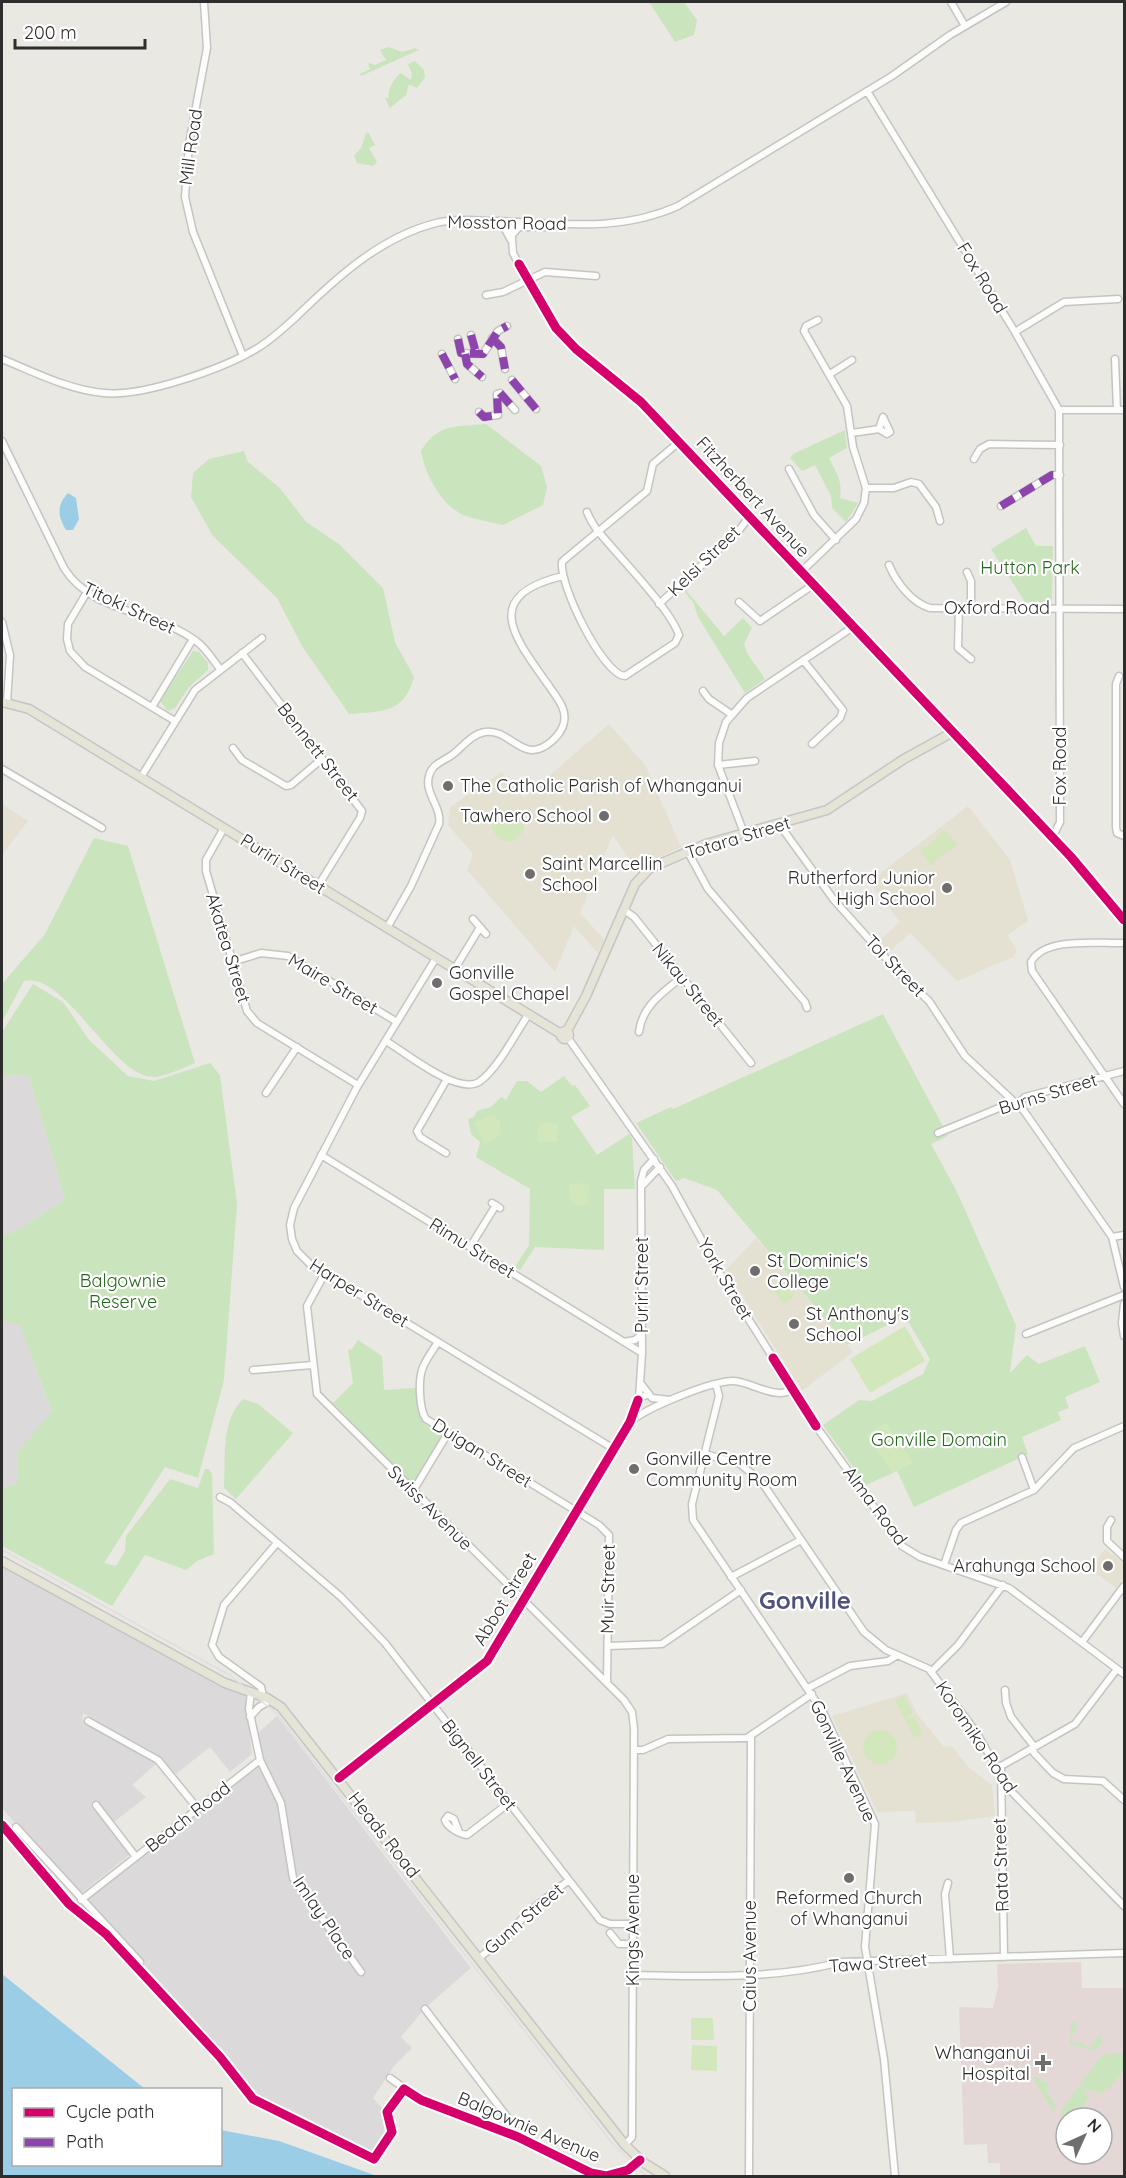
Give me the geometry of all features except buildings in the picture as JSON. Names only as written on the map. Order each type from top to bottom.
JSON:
[{"type":"main road","name":"Puriri Street","points":[[4,703],[29,709],[528,1015],[566,1034]]},
{"type":"main road","name":"Fitzherbert Avenue","points":[[953,732],[1125,920]]},
{"type":"main road","name":"Totara Street","points":[[566,1034],[642,874],[688,852],[744,833],[827,810],[903,759],[944,740],[953,732]]},
{"type":"main road","name":"Fitzherbert Avenue","points":[[944,740],[957,743],[970,751]]},
{"type":"main road","name":"Heads Road","points":[[2,1561],[241,1689],[267,1698],[296,1723],[625,2145],[640,2160],[665,2176]]},
{"type":"street","name":"Mill Road","points":[[204,2],[207,48],[189,144],[185,197],[193,232],[243,356]]},
{"type":"street","points":[[951,2],[965,26]]},
{"type":"street","name":"Mosston Road","points":[[2,358],[86,390],[120,393],[167,383],[243,356],[275,335],[320,292],[362,260],[407,233],[424,226],[453,221],[605,225],[637,222],[663,213],[867,91],[965,26],[1006,2]]},
{"type":"street","name":"Fox Road","points":[[867,91],[1015,332],[1059,410],[1060,822],[1052,838]]},
{"type":"street","points":[[453,221],[500,225],[511,241]]},
{"type":"street","name":"Fitzherbert Avenue","points":[[511,222],[513,253],[546,315],[564,337],[641,402],[953,732]]},
{"type":"street","points":[[511,241],[514,231],[519,227],[554,226],[567,223]]},
{"type":"street","points":[[486,295],[498,294],[548,272],[596,276]]},
{"type":"street","points":[[1015,332],[1064,302],[1118,299]]},
{"type":"street","points":[[801,572],[859,515],[866,488],[847,406],[804,331],[806,326],[818,320]]},
{"type":"street","points":[[458,339],[459,351],[465,354],[485,352],[492,338],[507,326]]},
{"type":"street","points":[[471,335],[476,353]]},
{"type":"street","points":[[492,338],[501,347],[505,369]]},
{"type":"street","points":[[442,354],[455,379]]},
{"type":"street","points":[[465,354],[467,364],[478,376]]},
{"type":"street","points":[[1115,359],[1117,410]]},
{"type":"street","points":[[830,374],[852,360]]},
{"type":"street","points":[[512,380],[536,409]]},
{"type":"street","points":[[479,412],[484,417],[498,415],[498,394],[516,410]]},
{"type":"street","points":[[1059,410],[1125,410]]},
{"type":"street","points":[[852,434],[879,429]]},
{"type":"street","points":[[587,512],[598,531],[659,604],[678,632],[678,641],[622,676],[614,671],[578,618],[563,576],[564,560],[598,531],[648,490],[653,464],[679,442]]},
{"type":"street","points":[[974,459],[980,448],[989,444],[1060,445]]},
{"type":"street","name":"Titoki Street","points":[[2,445],[64,568],[72,579],[87,592],[193,639],[220,669]]},
{"type":"street","points":[[789,469],[814,515],[836,540]]},
{"type":"street","points":[[1002,506],[1052,475],[1060,475]]},
{"type":"street","points":[[866,488],[894,488],[912,482],[919,483],[936,507],[940,521]]},
{"type":"street","name":"Kelsi Street","points":[[659,604],[736,533],[749,517]]},
{"type":"street","name":"Oxford Road","points":[[889,565],[893,575],[919,603],[930,608],[1125,609]]},
{"type":"street","points":[[967,572],[971,581],[971,608]]},
{"type":"street","points":[[387,928],[411,886],[439,824],[439,815],[428,782],[433,767],[478,734],[496,733],[520,748],[531,750],[547,745],[562,729],[565,722],[563,707],[533,663],[510,616],[513,603],[520,594],[563,576]]},
{"type":"street","points":[[739,602],[760,621],[813,585]]},
{"type":"street","points":[[87,592],[68,624],[67,639],[70,651],[85,667],[175,721]]},
{"type":"street","points":[[959,608],[958,648],[971,659]]},
{"type":"street","points":[[2,622],[10,655],[4,703]]},
{"type":"street","points":[[744,833],[718,765],[719,743],[731,714],[747,698],[854,627]]},
{"type":"street","points":[[141,777],[195,690],[262,638]]},
{"type":"street","points":[[152,707],[193,639]]},
{"type":"street","name":"Bennett Street","points":[[242,653],[359,805],[362,814],[318,886]]},
{"type":"street","points":[[803,660],[843,710],[840,718],[812,744]]},
{"type":"street","points":[[1119,676],[1116,684],[1116,827],[1117,833],[1125,836]]},
{"type":"street","points":[[704,691],[709,699],[731,714]]},
{"type":"street","points":[[233,748],[242,760],[286,786],[291,785],[322,759]]},
{"type":"street","points":[[718,765],[755,761]]},
{"type":"street","points":[[2,769],[102,828]]},
{"type":"street","name":"Toi Street","points":[[779,824],[834,900],[903,977],[929,1001],[965,1056],[1016,1103],[1112,1237]]},
{"type":"street","name":"Akatea Street","points":[[225,828],[206,860],[206,871],[250,1016],[358,1085]]},
{"type":"street","points":[[688,852],[708,889],[805,1002],[807,1008]]},
{"type":"street","name":"Nikau Street","points":[[624,910],[634,917],[750,1063]]},
{"type":"street","points":[[473,919],[479,929],[486,934]]},
{"type":"street","points":[[454,970],[479,929]]},
{"type":"street","points":[[1125,943],[1068,943],[1042,950],[1031,962],[1032,971],[1125,1104]]},
{"type":"street","name":"Maire Street","points":[[232,962],[261,953],[288,956],[397,1022]]},
{"type":"street","name":"Harper Street","points":[[436,958],[358,1085],[294,1208],[290,1226],[297,1251],[325,1273],[614,1449]]},
{"type":"street","points":[[639,1032],[640,1022],[653,1000],[682,977]]},
{"type":"street","points":[[386,1041],[447,1079],[463,1086],[474,1084],[483,1079],[528,1015]]},
{"type":"street","name":"Puriri Street","points":[[566,1034],[660,1167]]},
{"type":"street","points":[[266,1093],[297,1047]]},
{"type":"street","name":"Burns Street","points":[[938,1133],[1016,1103],[1028,1096],[1125,1071]]},
{"type":"street","points":[[446,1153],[420,1137],[417,1131],[447,1079]]},
{"type":"street","name":"Rimu Street","points":[[321,1155],[642,1353]]},
{"type":"street","name":"Puriri Street","points":[[639,1399],[642,1385],[642,1174],[654,1159]]},
{"type":"street","points":[[642,1185],[660,1167]]},
{"type":"street","name":"York Street","points":[[660,1167],[722,1277],[793,1389]]},
{"type":"street","points":[[470,1247],[496,1205]]},
{"type":"street","points":[[1125,1235],[1112,1237],[1125,1287]]},
{"type":"street","name":"Swiss Avenue","points":[[325,1273],[307,1306],[315,1390],[320,1398],[607,1683],[632,1712]]},
{"type":"street","points":[[1026,1334],[1125,1295]]},
{"type":"street","points":[[1125,1304],[1122,1323],[1125,1336]]},
{"type":"street","points":[[623,1341],[632,1342],[642,1334]]},
{"type":"street","name":"Duigan Street","points":[[438,1342],[422,1368],[422,1409],[426,1419],[577,1512]]},
{"type":"street","points":[[253,1370],[312,1365]]},
{"type":"street","points":[[670,1400],[650,1397],[639,1399],[639,1407],[648,1409],[716,1384],[737,1382],[784,1394],[793,1389]]},
{"type":"street","name":"Gonville Avenue","points":[[716,1384],[719,1396],[692,1515],[696,1526],[825,1716],[875,1824],[865,1938],[884,2059],[896,2176]]},
{"type":"street","name":"Puriri Street","points":[[642,1385],[650,1397]]},
{"type":"street","name":"Alma Road","points":[[793,1389],[828,1443],[902,1546],[920,1557],[1003,1585],[1125,1674]]},
{"type":"street","points":[[648,1409],[650,1397]]},
{"type":"street","name":"Abbot Street","points":[[339,1778],[487,1661],[630,1422],[639,1399]]},
{"type":"street","name":"Abbot Street","points":[[630,1422],[648,1409]]},
{"type":"street","points":[[944,1565],[956,1530],[961,1523],[1034,1490],[1074,1448],[1125,1425]]},
{"type":"street","points":[[413,1491],[448,1433]]},
{"type":"street","name":"Koromiko Road","points":[[705,1454],[740,1464],[761,1481],[864,1632],[876,1644],[896,1656],[931,1672],[976,1732],[1009,1790],[1125,1906]]},
{"type":"street","points":[[1022,1457],[1034,1490]]},
{"type":"street","name":"Bignell Street","points":[[220,1497],[341,1597],[370,1628],[600,1920],[610,1924],[633,1924]]},
{"type":"street","name":"Muir Street","points":[[577,1512],[599,1525],[609,1535],[607,1683]]},
{"type":"street","points":[[1111,1520],[1107,1527],[1107,1541],[1125,1557]]},
{"type":"street","points":[[731,1577],[801,1540]]},
{"type":"street","points":[[250,1717],[267,1698],[263,1689],[219,1657],[214,1650],[213,1637],[224,1605],[277,1543]]},
{"type":"street","points":[[931,1672],[958,1645],[1003,1585]]},
{"type":"street","points":[[1082,1642],[1125,1586]]},
{"type":"street","points":[[608,1646],[662,1644],[741,1590]]},
{"type":"street","points":[[634,1750],[643,1750],[668,1739],[751,1736],[810,1691],[850,1666],[888,1661],[896,1656]]},
{"type":"street","points":[[999,1773],[1000,1766],[1075,1724],[1118,1669]]},
{"type":"street","points":[[241,1689],[248,1678]]},
{"type":"street","points":[[1005,1690],[1006,1703],[1011,1717],[1033,1748],[1034,1753],[1060,1778],[1102,1780],[1125,1800]]},
{"type":"street","points":[[250,1692],[250,1717],[260,1760]]},
{"type":"street","name":"Kings Avenue","points":[[625,2145],[632,2137],[634,1750],[632,1712]]},
{"type":"street","points":[[88,1721],[158,1760],[198,1809]]},
{"type":"street","name":"Caius Avenue","points":[[748,2176],[751,1736]]},
{"type":"street","name":"Beach Road","points":[[81,1900],[260,1760]]},
{"type":"street","name":"Imlay Place","points":[[260,1760],[281,1803],[293,1878],[361,1972]]},
{"type":"street","name":"Rata Street","points":[[999,1773],[1004,1958]]},
{"type":"street","points":[[459,1832],[470,1833],[509,1803]]},
{"type":"street","points":[[96,1805],[136,1857]]},
{"type":"street","points":[[16,1827],[140,1962]]},
{"type":"street","name":"Gunn Street","points":[[479,1958],[508,1935],[526,1913],[569,1880]]},
{"type":"street","points":[[948,1883],[945,1894],[950,1959]]},
{"type":"street","points":[[610,1933],[619,1944],[633,1944]]},
{"type":"street","name":"Tawa Street","points":[[632,1976],[749,1975],[805,1972],[842,1962],[1125,1953]]},
{"type":"street","points":[[425,2009],[514,2126],[518,2137]]},
{"type":"street","name":"Balgownie Avenue","points":[[390,2078],[421,2100],[518,2137],[591,2174],[606,2176],[628,2170],[640,2160]]},
{"type":"street","points":[[628,2170],[634,2176]]},
{"type":"shaded area","points":[[609,724],[645,765],[681,847],[635,868],[613,835],[580,913],[604,939],[598,953],[574,926],[555,972],[467,870],[473,854],[448,825],[450,807],[502,772],[524,798]]},
{"type":"shaded area","points":[[2,804],[28,821],[2,855]]},
{"type":"shaded area","name":"Rutherford Junior High School","points":[[968,806],[1010,860],[1028,921],[1007,935],[1017,950],[1013,957],[957,981],[910,933],[888,953],[878,942],[900,922],[869,882]]},
{"type":"shaded area","points":[[2,1075],[29,1076],[65,1199],[20,1229],[2,1236]]},
{"type":"shaded area","name":"St Anthony's School","points":[[756,1238],[853,1352],[802,1391],[726,1270]]},
{"type":"shaded area","points":[[2,1321],[20,1324],[52,1413],[17,1452],[18,1482],[2,1490]]},
{"type":"shaded area","name":"Arahunga School","points":[[1105,1549],[1124,1563],[1124,1577],[1116,1588],[1090,1569]]},
{"type":"shaded area","points":[[2,1567],[245,1696],[252,1754],[230,1772],[210,1747],[176,1774],[155,1753],[83,1713],[82,1721],[156,1764],[132,1785],[146,1797],[114,1822],[97,1800],[90,1805],[129,1852],[128,1856],[79,1895],[2,1808]]},
{"type":"shaded area","points":[[907,1693],[917,1714],[944,1747],[952,1746],[968,1767],[992,1785],[995,1816],[953,1822],[916,1823],[915,1811],[877,1812],[832,1716]]},
{"type":"shaded area","points":[[277,1716],[471,1968],[426,2007],[401,2037],[412,2048],[394,2066],[373,2098],[388,2115],[387,2123],[392,2128],[373,2155],[255,2096],[179,2003],[86,1901],[264,1760],[258,1733]]},
{"type":"shaded area","name":"Whanganui Hospital","points":[[1081,1962],[1082,1988],[1124,1988],[1124,2176],[1000,2176],[1000,2163],[988,2163],[987,2144],[964,2145],[959,2007],[993,2008],[998,1987],[997,1964]]},
{"type":"green space","points":[[649,2],[684,2],[697,20],[694,35],[675,42]]},
{"type":"green space","points":[[389,47],[402,52],[415,48],[419,50],[361,76],[360,74],[370,69],[368,63],[375,65],[386,60],[380,50]]},
{"type":"green space","points":[[415,61],[424,70],[425,77],[417,88],[409,84],[406,95],[390,108],[385,98],[389,98],[392,84],[401,73],[411,80],[412,74],[408,64]]},
{"type":"green space","points":[[366,133],[369,133],[375,145],[369,148],[377,162],[373,166],[357,163],[354,156],[361,148]]},
{"type":"green space","points":[[486,424],[541,466],[547,487],[543,505],[503,525],[466,516],[449,505],[431,480],[421,451],[434,435],[448,428]]},
{"type":"green space","points":[[845,430],[847,448],[829,458],[840,482],[840,498],[858,503],[846,522],[832,508],[831,496],[815,465],[802,471],[790,458],[793,454]]},
{"type":"green space","points":[[244,451],[248,462],[280,488],[306,522],[339,544],[383,588],[395,642],[414,677],[410,689],[398,704],[381,711],[349,714],[302,646],[277,598],[213,536],[191,497],[193,473],[209,459]]},
{"type":"green space","name":"Hutton Park","points":[[1026,528],[1036,546],[1053,546],[1052,600],[1050,602],[1025,602],[991,549]]},
{"type":"green space","points":[[685,589],[724,636],[743,618],[752,628],[744,644],[747,653],[765,679],[745,693],[698,617],[693,602],[683,590]]},
{"type":"green space","points":[[193,651],[199,652],[208,663],[208,670],[189,687],[175,708],[168,711],[160,701]]},
{"type":"green space","points":[[508,809],[520,813],[524,825],[520,837],[508,841],[496,837],[492,825],[496,813]]},
{"type":"green space","points":[[945,830],[957,845],[938,858],[931,866],[919,850],[928,846]]},
{"type":"green space","points":[[94,838],[128,846],[195,1063],[167,1074],[151,1077],[136,1071],[120,1059],[55,991],[39,982],[24,981],[2,1022],[2,984],[45,934]]},
{"type":"green space","name":"Balgownie Reserve","points":[[33,984],[63,1002],[89,1040],[128,1076],[154,1081],[210,1063],[220,1075],[237,1204],[224,1380],[198,1478],[165,1467],[104,1563],[116,1566],[125,1551],[126,1536],[170,1479],[198,1488],[205,1469],[209,1469],[212,1474],[214,1554],[197,1561],[186,1570],[145,1555],[112,1606],[2,1546],[2,1490],[18,1482],[17,1452],[52,1412],[20,1325],[2,1321],[2,1236],[20,1229],[65,1199],[29,1076],[2,1075],[2,1032]]},
{"type":"green space","name":"Gonville Domain","points":[[883,1014],[948,1136],[931,1144],[957,1192],[1016,1325],[1010,1373],[1027,1355],[1039,1364],[1085,1346],[1100,1382],[1065,1397],[1069,1408],[1058,1412],[1061,1420],[1022,1437],[1028,1454],[914,1507],[897,1471],[866,1485],[823,1425],[859,1400],[872,1401],[923,1374],[930,1359],[909,1323],[900,1319],[847,1345],[717,1190],[684,1178],[676,1181],[636,1123],[671,1107],[673,1109]]},
{"type":"green space","points":[[564,1076],[572,1086],[575,1085],[590,1106],[571,1117],[597,1155],[629,1134],[632,1138],[635,1189],[604,1189],[604,1250],[535,1247],[520,1270],[515,1267],[529,1245],[530,1189],[476,1157],[480,1142],[471,1134],[468,1119],[474,1117],[477,1111],[491,1107],[501,1097],[506,1100],[517,1081],[527,1081],[541,1092]]},
{"type":"green space","points":[[494,1114],[500,1122],[500,1134],[485,1144],[474,1123]]},
{"type":"green space","points":[[545,1121],[558,1124],[557,1142],[538,1142],[537,1129]]},
{"type":"green space","points":[[587,1183],[589,1186],[588,1204],[581,1206],[573,1203],[569,1197],[569,1184]]},
{"type":"green space","points":[[781,1279],[794,1296],[784,1304],[771,1286]]},
{"type":"green space","points":[[905,1326],[925,1361],[870,1393],[850,1359]]},
{"type":"green space","points":[[358,1340],[382,1356],[384,1390],[416,1388],[420,1417],[423,1422],[442,1436],[413,1484],[333,1403],[353,1383],[348,1350],[352,1349]]},
{"type":"green space","points":[[243,1399],[258,1404],[293,1433],[236,1499],[224,1488],[226,1441],[231,1418]]},
{"type":"green space","points":[[886,1422],[914,1463],[892,1473],[867,1435]]},
{"type":"green space","points":[[904,1696],[913,1713],[905,1718],[907,1720],[914,1716],[923,1734],[914,1738],[895,1700]]},
{"type":"green space","points":[[880,1730],[892,1735],[897,1747],[892,1759],[880,1764],[868,1759],[863,1747],[868,1735]]},
{"type":"green space","points":[[691,2018],[713,2018],[714,2040],[691,2040]]},
{"type":"green space","points":[[1071,2022],[1075,2022],[1077,2027],[1070,2039]]},
{"type":"green space","points":[[1100,2034],[1102,2043],[1093,2051],[1070,2044],[1070,2039],[1076,2044],[1078,2041],[1090,2048]]},
{"type":"green space","points":[[692,2045],[717,2046],[717,2071],[691,2070]]},
{"type":"green space","points":[[1114,2053],[1124,2054],[1124,2070],[1109,2088],[1112,2090],[1105,2088],[1103,2094],[1079,2086],[1101,2056]]},
{"type":"green space","points":[[1033,2078],[1050,2084],[1046,2089],[1055,2106],[1053,2112]]},
{"type":"green space","points":[[1078,2087],[1095,2092],[1088,2090],[1085,2095],[1089,2097],[1083,2106],[1065,2106]]},
{"type":"water","points":[[68,493],[76,498],[79,519],[73,530],[66,530],[60,516],[60,507]]},
{"type":"water","points":[[2,1974],[144,2088],[12,2088],[12,2166],[222,2166],[222,2130],[279,2141],[377,2176],[2,2176]]},
{"type":"railway","points":[[2,1550],[231,1676],[277,1714],[612,2143],[646,2176]]},
{"type":"marked path","points":[[458,339],[461,353],[483,354],[498,331],[507,326]]},
{"type":"marked path","points":[[471,335],[476,353]]},
{"type":"marked path","points":[[492,338],[501,347],[505,369]]},
{"type":"marked path","points":[[442,354],[455,379]]},
{"type":"marked path","points":[[465,354],[467,364],[482,377]]},
{"type":"marked path","points":[[512,380],[536,409]]},
{"type":"marked path","points":[[500,393],[515,410]]},
{"type":"marked path","points":[[479,412],[484,417],[498,415],[497,394]]},
{"type":"marked path","points":[[1001,506],[1052,475],[1060,475]]},
{"type":"cycle path","points":[[519,264],[556,328],[576,349],[641,402],[1071,857],[1124,920]]},
{"type":"cycle path","points":[[773,1358],[816,1426]]},
{"type":"cycle path","points":[[339,1778],[487,1661],[630,1422],[638,1400]]},
{"type":"cycle path","points":[[2,1825],[69,1904],[106,1934],[220,2057],[253,2099],[374,2159],[392,2132],[387,2112],[404,2089],[421,2100],[518,2137],[591,2173],[606,2176],[628,2170],[640,2160]]},
{"type":"place","name":"The Catholic Parish of Whanganui","points":[[448,786]]},
{"type":"place","name":"Tawhero School","points":[[604,816]]},
{"type":"place","name":"Saint Marcellin School","points":[[530,874]]},
{"type":"place","name":"Rutherford Junior High School","points":[[947,888]]},
{"type":"place","name":"Gonville Gospel Chapel","points":[[437,983]]},
{"type":"place","name":"St Dominic's College","points":[[755,1271]]},
{"type":"place","name":"St Anthony's School","points":[[794,1324]]},
{"type":"place","name":"Gonville Centre Community Room","points":[[634,1469]]},
{"type":"place","name":"Arahunga School","points":[[1108,1566]]},
{"type":"place","name":"Reformed Church of Whanganui","points":[[849,1878]]},
{"type":"place","name":"Whanganui Hospital","points":[[1043,2063]]},
{"type":"district","name":"Gonville","points":[[805,1601]]}]
